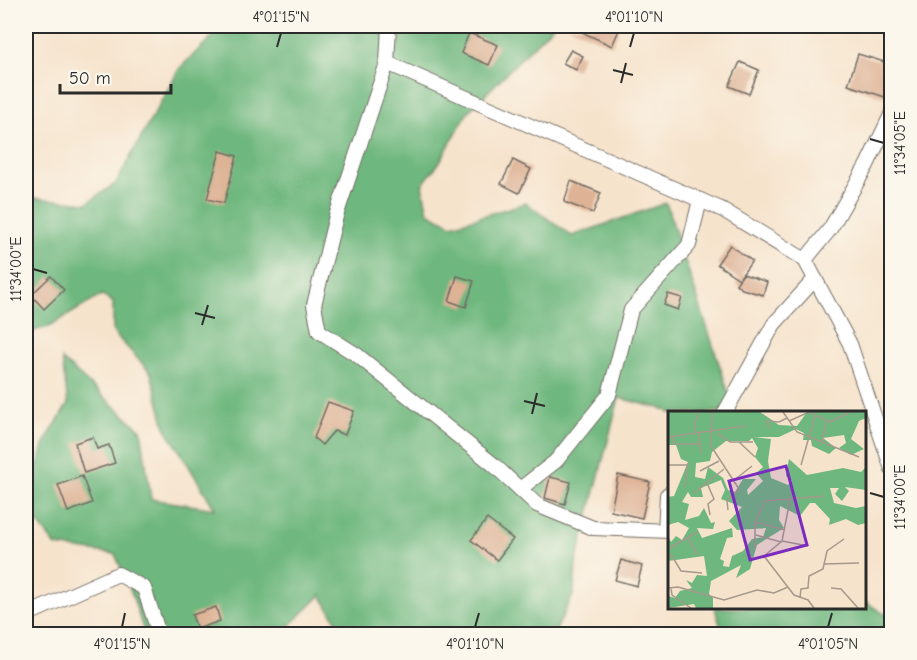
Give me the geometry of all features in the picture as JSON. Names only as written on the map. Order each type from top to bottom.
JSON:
[{"type":"street","points":[[389,26],[387,63],[336,216],[314,305],[319,331],[357,355],[494,465],[537,505],[593,528],[667,530],[668,494]]},
{"type":"street","points":[[387,63],[723,210],[805,260],[850,344],[891,469]]},
{"type":"street","points":[[805,260],[830,229],[867,165],[891,113]]},
{"type":"street","points":[[520,489],[556,461],[609,395],[631,310],[689,245],[700,200]]},
{"type":"street","points":[[726,411],[774,324],[815,279]]},
{"type":"street","points":[[26,615],[118,574],[144,588],[159,634]]},
{"type":"green space","points":[[217,26],[553,26],[468,112],[439,163],[422,185],[428,212],[452,225],[526,203],[572,236],[666,203],[735,411],[668,412],[619,398],[576,564],[574,593],[554,634],[344,634],[321,595],[281,634],[138,634],[144,632],[132,594],[115,554],[56,546],[26,508],[26,500],[46,440],[68,404],[62,360],[141,430],[151,499],[215,509],[165,427],[151,373],[113,332],[113,302],[102,295],[48,327],[26,333],[26,201],[36,198],[87,203],[116,183],[179,69],[218,31]]},
{"type":"green space","points":[[866,603],[891,618],[891,634],[723,634],[715,609],[866,609]]},
{"type":"building","points":[[569,26],[609,26],[619,30],[612,46]]},
{"type":"building","points":[[469,33],[498,45],[489,65],[461,53]]},
{"type":"building","points":[[571,50],[583,56],[576,70],[563,63]]},
{"type":"building","points":[[858,54],[891,64],[891,86],[888,98],[848,85]]},
{"type":"building","points":[[740,62],[759,70],[749,94],[729,86]]},
{"type":"building","points":[[220,151],[237,156],[224,203],[207,199]]},
{"type":"building","points":[[513,160],[531,169],[519,193],[501,184]]},
{"type":"building","points":[[571,181],[601,193],[593,213],[564,202]]},
{"type":"building","points":[[730,245],[752,261],[739,279],[717,264]]},
{"type":"building","points":[[743,274],[767,282],[763,295],[742,289],[736,284]]},
{"type":"building","points":[[51,276],[64,290],[44,309],[31,295]]},
{"type":"building","points":[[457,276],[474,281],[466,307],[449,301]]},
{"type":"building","points":[[668,294],[682,298],[678,310],[664,305]]},
{"type":"building","points":[[328,402],[354,411],[345,435],[334,431],[322,445],[314,438]]},
{"type":"building","points":[[93,437],[97,449],[109,445],[115,463],[84,473],[75,443]]},
{"type":"building","points":[[618,475],[650,482],[642,518],[611,511]]},
{"type":"building","points":[[82,476],[92,503],[68,512],[58,485]]},
{"type":"building","points":[[550,477],[571,482],[565,504],[545,498]]},
{"type":"building","points":[[487,519],[513,539],[497,560],[471,540]]},
{"type":"building","points":[[621,560],[642,566],[637,586],[615,580]]},
{"type":"building","points":[[216,607],[220,621],[197,629],[192,615]]}]
